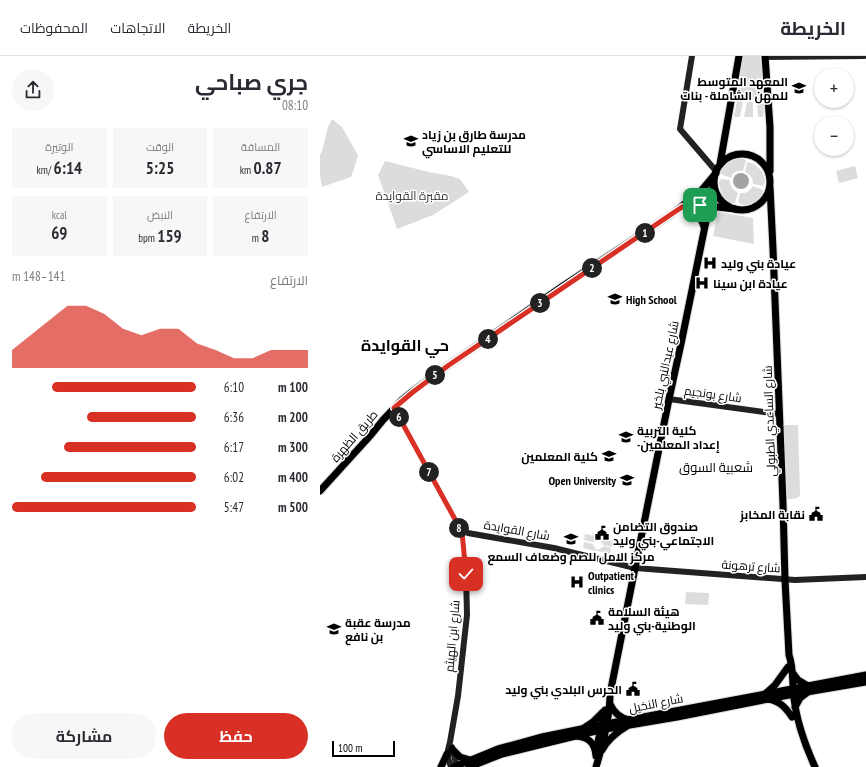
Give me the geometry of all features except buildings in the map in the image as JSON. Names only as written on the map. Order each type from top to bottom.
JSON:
[{"type":"main road","points":[[692,56],[680,129],[716,172]]},
{"type":"main road","points":[[735,209],[724,204],[720,199],[714,182],[716,172],[720,164],[739,56]]},
{"type":"main road","points":[[682,207],[709,206],[747,210],[758,206],[769,192],[770,126],[765,56],[864,56]]},
{"type":"main road","points":[[720,164],[736,154],[748,154],[763,162],[769,172],[770,178]]},
{"type":"main road","name":"طريق الظهرة","points":[[320,491],[394,408],[413,392],[449,365],[682,207],[701,191],[716,172]]},
{"type":"main road","name":"شارع عبدالنبي بلخير","points":[[610,694],[714,182]]},
{"type":"main road","name":"شارع الساعدي الطبولي","points":[[770,187],[785,580],[789,655],[791,661],[791,692]]},
{"type":"main road","points":[[682,207],[696,213],[701,218],[704,228]]},
{"type":"main road","name":"شارع بونجيم","points":[[669,400],[779,414]]},
{"type":"main road","points":[[394,408],[462,532]]},
{"type":"main road","name":"شارع القوايدة","points":[[462,532],[554,548],[635,568]]},
{"type":"main road","name":"شارع ابن الهيثم","points":[[450,749],[458,696],[466,615],[466,574],[462,532]]},
{"type":"main road","name":"شارع ترهونة","points":[[635,568],[785,580],[866,577]]},
{"type":"main road","points":[[792,717],[781,703],[766,696],[790,669],[798,680],[808,689],[800,698],[795,707]]},
{"type":"main road","name":"شارع النخيل","points":[[808,689],[866,675]]},
{"type":"main road","name":"شارع النخيل","points":[[470,763],[498,749],[511,745],[584,728],[628,723],[808,689],[866,682]]},
{"type":"main road","points":[[791,692],[801,731],[815,767]]},
{"type":"main road","points":[[791,692],[792,717],[811,767]]},
{"type":"main road","points":[[603,727],[610,704],[610,694]]},
{"type":"main road","points":[[584,728],[598,719],[604,710],[610,694]]},
{"type":"main road","points":[[598,755],[614,735],[628,723],[625,719],[617,715],[610,704]]},
{"type":"main road","points":[[596,767],[603,727],[604,710]]},
{"type":"main road","name":"شارع النخيل","points":[[455,767],[576,736],[603,727]]},
{"type":"main road","points":[[576,736],[586,738],[594,746],[598,755]]},
{"type":"main road","points":[[450,749],[470,763]]},
{"type":"main road","points":[[450,749],[455,767]]},
{"type":"main road","points":[[441,767],[450,749]]},
{"type":"green space","points":[[742,56],[760,56],[765,102],[736,96]]},
{"type":"green space","points":[[737,100],[743,101],[740,117],[734,117]]},
{"type":"green space","points":[[747,102],[753,102],[753,117],[744,117]]},
{"type":"green space","points":[[757,103],[764,104],[763,117],[758,117]]},
{"type":"green space","points":[[332,119],[342,127],[358,155],[351,177],[322,187],[320,175],[320,155],[328,127]]},
{"type":"green space","points":[[740,158],[746,160],[743,171],[736,172],[731,178],[721,174],[721,171],[727,164]]},
{"type":"green space","name":"مقبرة القوايدة","points":[[385,161],[460,179],[469,192],[433,215],[397,229],[378,175]]},
{"type":"green space","points":[[749,162],[762,171],[765,178],[763,186],[753,184],[751,176],[745,172],[747,163]]},
{"type":"green space","points":[[855,166],[858,178],[839,183],[836,171]]},
{"type":"green space","points":[[721,179],[730,180],[732,188],[738,193],[735,203],[731,203],[723,196],[719,182]]},
{"type":"green space","points":[[753,186],[763,190],[760,197],[754,203],[745,205],[738,202],[740,193],[748,192]]},
{"type":"green space","points":[[718,212],[753,218],[754,244],[713,236]]},
{"type":"green space","points":[[783,425],[798,425],[800,496],[793,499],[786,499]]},
{"type":"green space","points":[[585,534],[599,537],[598,540],[597,539],[593,542],[584,540]]},
{"type":"green space","points":[[600,537],[605,538],[605,540],[613,541],[612,547],[603,545],[603,543],[599,540]]},
{"type":"green space","points":[[584,542],[593,544],[595,549],[597,549],[596,551],[583,548]]},
{"type":"green space","points":[[603,546],[611,548],[610,554],[597,551]]},
{"type":"green space","points":[[686,592],[709,593],[708,605],[685,604]]},
{"type":"shaded area","points":[[741,173],[747,175],[749,181],[747,187],[741,189],[735,187],[733,181],[735,175]]},
{"type":"place","name":"المعهد المتوسط للمهن الشاملة - بنات","points":[[799,88]]},
{"type":"place","name":"مدرسة طارق بن زياد للتعليم الاساسي","points":[[411,141]]},
{"type":"place","name":"عيادة بني وليد","points":[[710,263]]},
{"type":"place","name":"عيادة ابن سينا","points":[[702,283]]},
{"type":"place","name":"High School","points":[[615,299]]},
{"type":"place","name":"كلية التربية -إعداد المعلمين","points":[[626,437]]},
{"type":"place","name":"كلية المعلمين","points":[[609,456]]},
{"type":"place","name":"Open University","points":[[627,480]]},
{"type":"place","name":"نقابة المخابز","points":[[816,514]]},
{"type":"place","name":"صندوق التضامن الاجتماعي-بني وليد","points":[[602,533]]},
{"type":"place","name":"مركز الامل للصم وضعاف السمع","points":[[571,539]]},
{"type":"place","name":"Outpatient clinics","points":[[577,582]]},
{"type":"place","name":"هيئة السلامة الوطنية-بني وليد","points":[[597,618]]},
{"type":"place","name":"مدرسة عقبة بن نافع","points":[[334,629]]},
{"type":"place","name":"الحرس البلدي بني وليد","points":[[633,689]]},
{"type":"district","name":"حي القوايدة","points":[[405,345]]},
{"type":"district","name":"شعبية السوق","points":[[716,467]]},
{"type":"route","points":[[466,574],[462,532],[394,408],[402,400],[449,365],[682,207],[700,205]]}]
